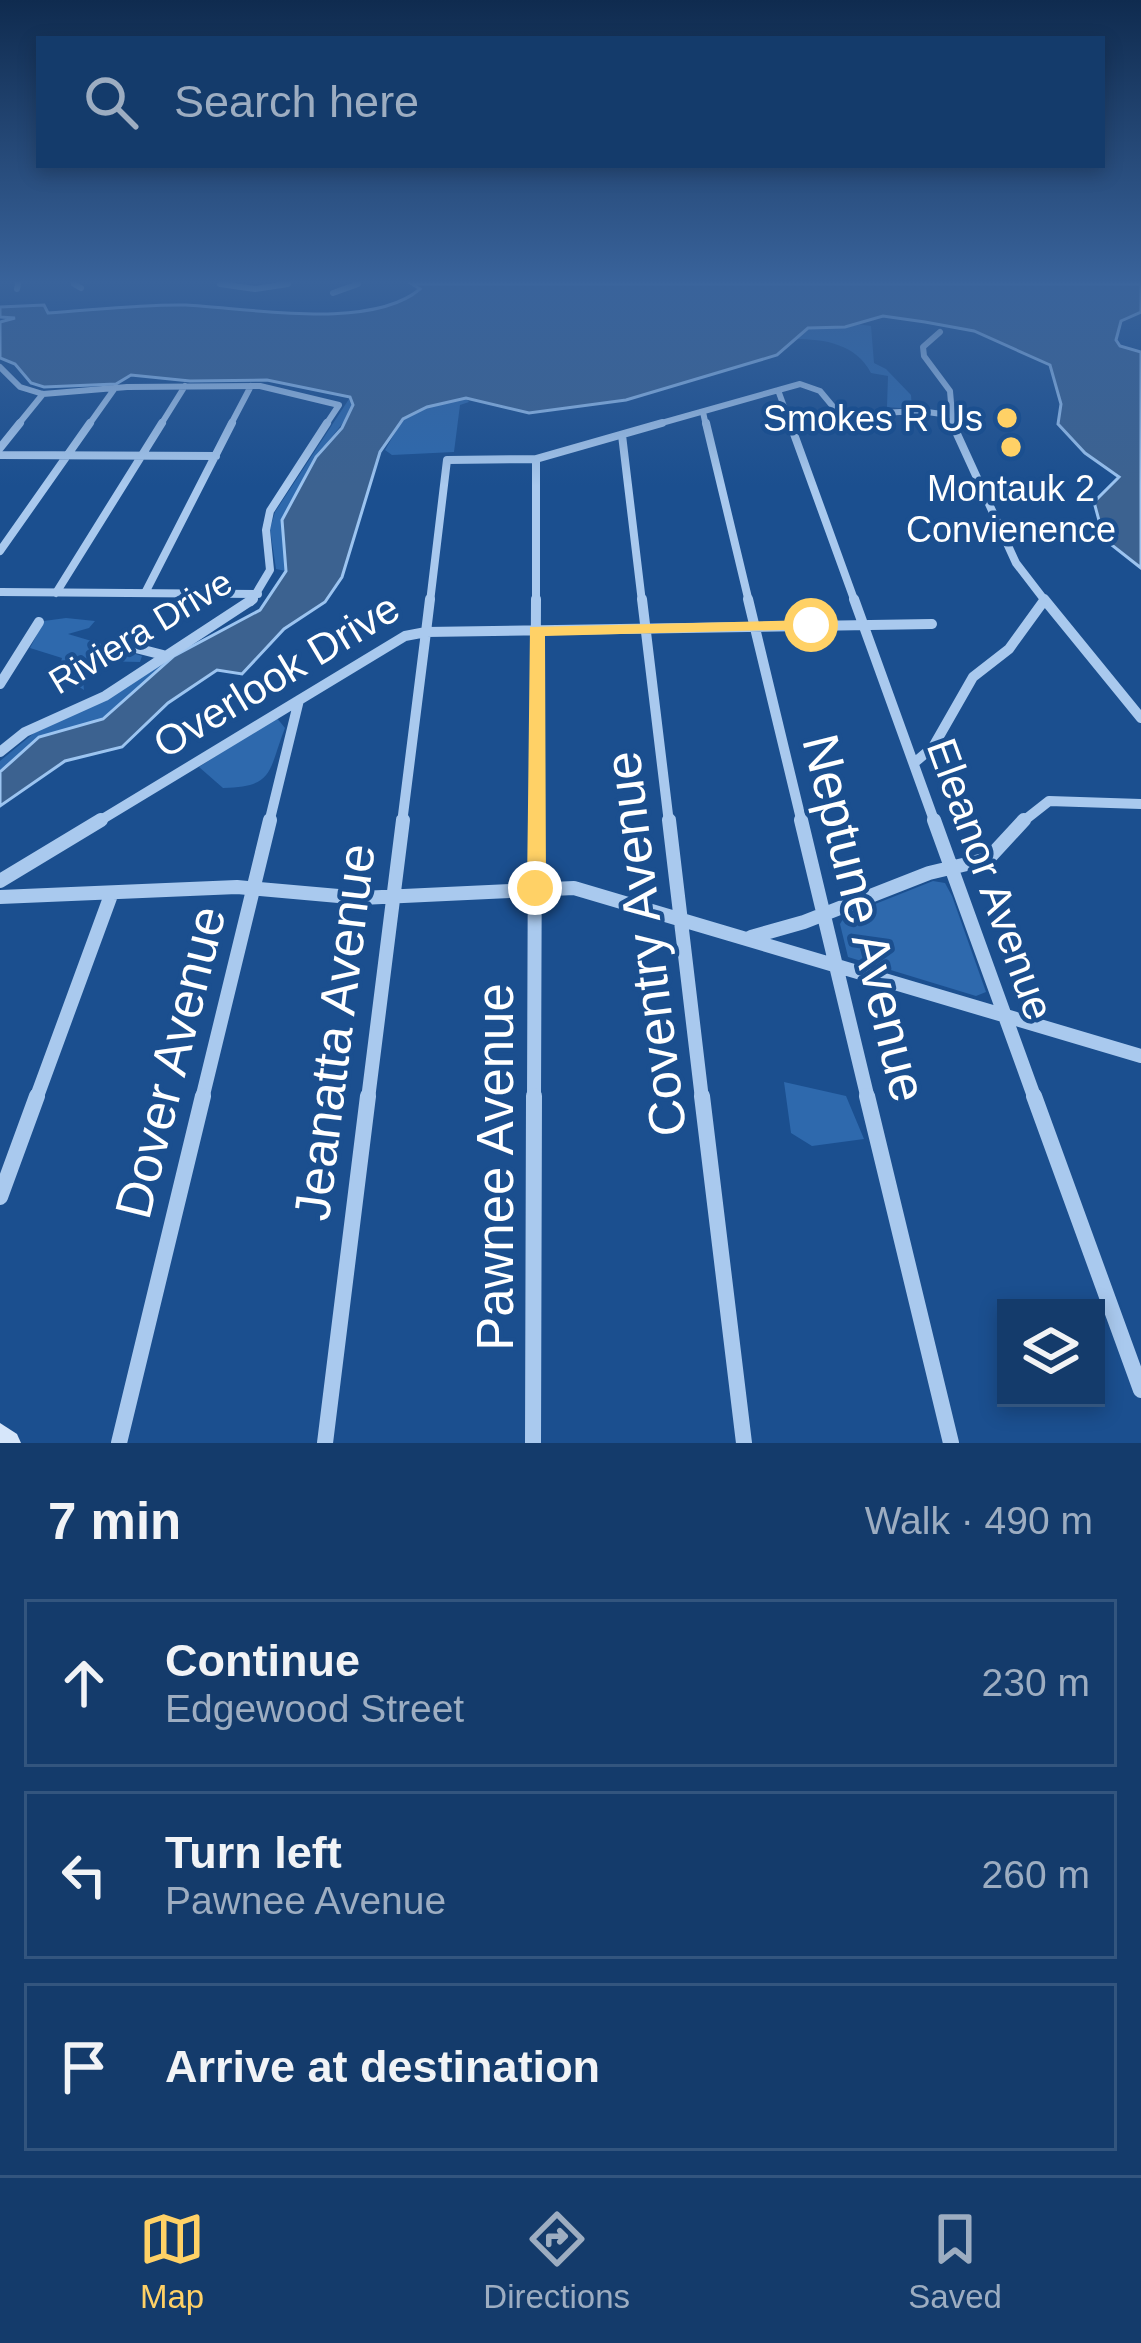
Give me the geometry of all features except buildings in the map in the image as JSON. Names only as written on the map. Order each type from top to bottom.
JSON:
[{"type":"main road","points":[[0,1436],[8,1443]]},
{"type":"street","points":[[924,351],[950,391],[950,415],[998,529],[1043,602],[1141,718]]},
{"type":"street","points":[[0,367],[20,388],[43,394],[0,451]]},
{"type":"street","points":[[56,593],[184,386]]},
{"type":"street","points":[[146,593],[251,386]]},
{"type":"street","name":"Riviera Drive","points":[[0,752],[38,725],[105,696],[163,655],[250,606],[270,570],[266,530],[271,511],[339,405],[251,386],[43,394]]},
{"type":"street","points":[[778,390],[812,386],[841,415],[920,411],[950,415]]},
{"type":"street","points":[[0,550],[115,388]]},
{"type":"street","name":"Overlook Drive","points":[[0,881],[405,636],[426,632],[447,460],[536,459],[778,390]]},
{"type":"street","name":"Eleanor Avenue","points":[[778,390],[1141,1390]]},
{"type":"street","name":"Neptune Avenue","points":[[703,412],[951,1443]]},
{"type":"street","name":"Coventry Avenue","points":[[622,435],[744,1443]]},
{"type":"street","points":[[0,451],[216,456]]},
{"type":"street","name":"Pawnee Avenue","points":[[533,1443],[536,459]]},
{"type":"street","points":[[0,592],[258,594]]},
{"type":"street","points":[[914,764],[933,747],[973,677],[1009,649],[1043,602]]},
{"type":"street","points":[[0,684],[39,622]]},
{"type":"street","points":[[426,632],[932,624]]},
{"type":"street","name":"Jeanatta Avenue","points":[[325,1443],[426,632]]},
{"type":"street","points":[[128,646],[163,655]]},
{"type":"street","name":"Dover Avenue","points":[[118,1443],[299,700]]},
{"type":"street","points":[[748,938],[988,859],[1036,807],[1049,801],[1141,804]]},
{"type":"street","points":[[0,897],[253,888],[393,897],[574,888],[1141,1056]]},
{"type":"street","points":[[0,1197],[111,895]]},
{"type":"shaded area","points":[[0,351],[781,351],[626,400],[529,413],[466,398],[427,407],[403,419],[380,452],[342,577],[325,602],[284,629],[242,674],[217,670],[168,703],[122,747],[65,761],[0,806],[0,772],[39,737],[103,719],[174,656],[260,610],[286,571],[282,520],[316,457],[342,428],[353,405],[350,397],[267,380],[190,381],[131,375],[116,384],[44,387],[31,383],[15,364],[0,358]]},
{"type":"shaded area","points":[[852,351],[873,351],[874,363],[911,395],[912,409],[887,407],[888,376],[871,373]]},
{"type":"shaded area","points":[[1019,351],[1141,352],[1141,568],[1104,539],[1094,502],[1119,477],[1085,453],[1058,424],[1061,404],[1050,365]]},
{"type":"shaded area","points":[[466,398],[469,402],[460,405],[454,452],[392,455],[385,450],[403,419],[427,407]]},
{"type":"shaded area","points":[[349,399],[353,410],[316,457],[286,511],[286,571],[276,569],[270,529],[275,512]]},
{"type":"shaded area","points":[[44,621],[95,621],[89,628],[68,634],[142,656],[140,662],[94,661],[82,672],[84,690],[58,673],[62,658],[30,648]]},
{"type":"shaded area","points":[[174,656],[103,719],[39,737],[0,772],[0,761],[34,733]]},
{"type":"shaded area","points":[[276,717],[285,728],[272,766],[261,780],[223,788],[199,767]]},
{"type":"shaded area","points":[[933,881],[945,883],[952,896],[986,992],[976,996],[848,957],[840,924],[845,916]]},
{"type":"shaded area","points":[[784,1082],[846,1096],[864,1139],[812,1146],[791,1133]]},
{"type":"place","name":"Smokes R Us","points":[[1007,418]]},
{"type":"place","name":"Montauk 2 Convienence","points":[[1011,447]]},
{"type":"route","points":[[535,888],[536,631],[811,625]]}]
